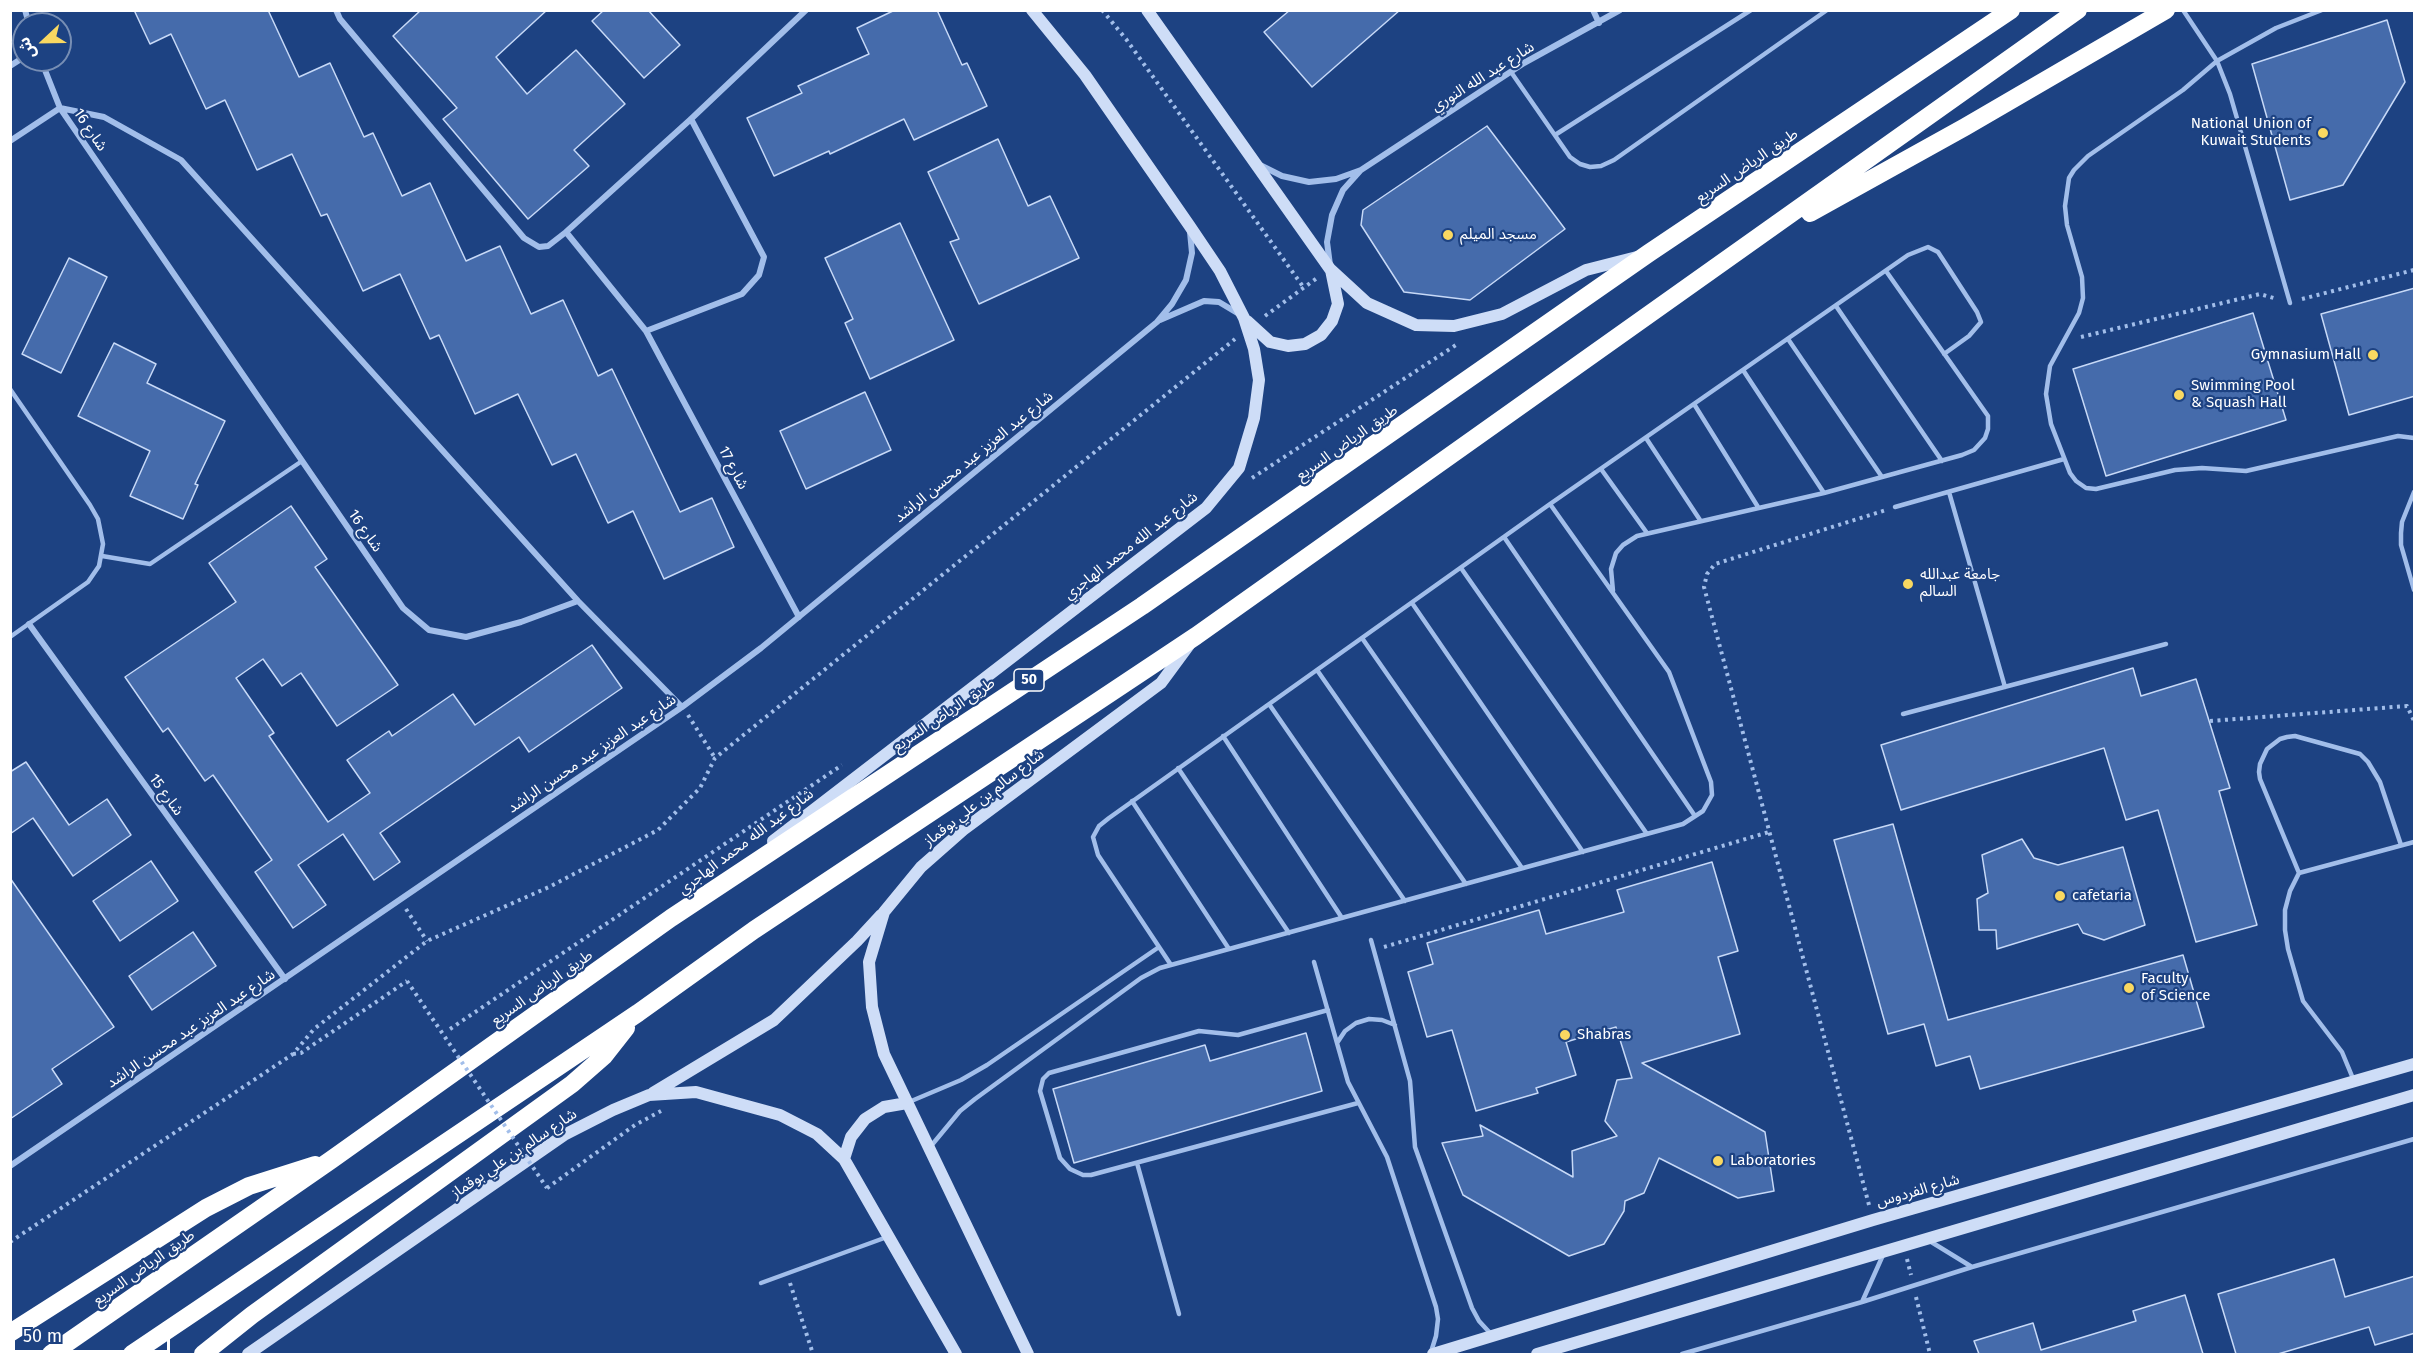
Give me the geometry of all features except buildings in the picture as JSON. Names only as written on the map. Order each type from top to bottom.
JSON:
[{"type":"highway","points":[[1965,41],[2001,10]]},
{"type":"highway","name":"طريق الرياض السريع","points":[[51,1354],[331,1160],[671,918],[1142,606],[1650,254],[2011,10]]},
{"type":"highway","points":[[132,1354],[638,1013],[754,930],[1196,636],[2078,10]]},
{"type":"highway","points":[[1734,254],[1965,128],[2166,10]]},
{"type":"highway","points":[[203,1354],[252,1315],[572,1084],[604,1056],[638,1013]]},
{"type":"highway","points":[[10,1333],[206,1208],[249,1186],[331,1160]]},
{"type":"main road","name":"شارع عبد الله محمد الهاجري","points":[[671,918],[1206,508],[1239,468],[1254,418],[1260,380],[1248,324],[1220,271],[1190,225],[1085,75],[1032,10]]},
{"type":"main road","points":[[1148,10],[1330,269],[1367,303],[1416,325],[1454,326],[1502,314],[1586,270],[1650,254]]},
{"type":"main road","points":[[1248,324],[1270,342],[1287,346],[1305,344],[1321,334],[1332,321],[1338,304],[1330,269]]},
{"type":"main road","name":"شارع سالم بن علي بوقماز","points":[[1028,1354],[884,1054],[872,1007],[869,962],[884,912],[921,867],[963,830],[1161,683],[1196,636]]},
{"type":"main road","points":[[649,1095],[774,1020],[884,912]]},
{"type":"main road","name":"شارع الفردوس","points":[[1431,1354],[1873,1220],[2415,1064]]},
{"type":"main road","name":"شارع سالم بن علي بوقماز","points":[[248,1354],[564,1135],[649,1095],[696,1092],[780,1115],[817,1134],[844,1159],[956,1354]]},
{"type":"main road","points":[[1537,1354],[2415,1095]]},
{"type":"main road","points":[[844,1159],[851,1137],[865,1119],[884,1107],[907,1103]]},
{"type":"street","points":[[336,10],[340,19],[524,238],[539,247],[548,246],[566,232],[691,119],[806,10]]},
{"type":"street","points":[[1593,10],[1599,22]]},
{"type":"street","name":"شارع عبد الله النوري","points":[[1258,164],[1282,176],[1309,182],[1336,179],[1361,170],[1511,72],[1620,10]]},
{"type":"street","points":[[10,141],[60,108],[46,72]]},
{"type":"street","name":"شارع 16","points":[[60,108],[403,608],[429,630],[466,637],[520,622],[578,601]]},
{"type":"street","name":"شارع 16","points":[[60,108],[104,117],[181,160],[578,601],[682,707]]},
{"type":"street","points":[[646,331],[742,294],[759,276],[764,257],[691,119]]},
{"type":"street","name":"شارع عبد الله النوري","points":[[1330,269],[1327,242],[1332,215],[1343,190],[1361,170]]},
{"type":"street","name":"شارع عبد العزيز عبد محسن الراشد","points":[[10,1166],[682,707],[799,617],[1157,322],[1172,304],[1186,280],[1192,253],[1190,225]]},
{"type":"street","name":"شارع 17","points":[[566,232],[646,331],[799,617]]},
{"type":"street","name":"شارع عبد العزيز عبد محسن الراشد","points":[[1157,322],[1204,301],[1219,302],[1248,324]]},
{"type":"street","name":"شارع 15","points":[[29,624],[285,979]]},
{"type":"lane","points":[[1555,135],[1751,10]]},
{"type":"lane","points":[[1511,72],[1570,157],[1590,167],[1601,166],[1614,160],[1827,10]]},
{"type":"lane","points":[[2184,10],[2217,62],[2230,94],[2290,303]]},
{"type":"lane","points":[[2322,10],[2276,28],[2217,62],[2183,90],[2088,156],[2069,178],[2065,206],[2067,225],[2082,277],[2082,298],[2079,313],[2050,366],[2046,394],[2051,423],[2070,473],[2086,488],[2096,489],[2175,470],[2202,468],[2246,471],[2398,436],[2415,438]]},
{"type":"lane","points":[[1171,965],[1095,847],[1093,837],[1100,826],[1178,768],[1601,469],[1886,271],[1919,249],[1928,247],[1938,252],[1977,312],[1981,322],[1969,336],[1944,354]]},
{"type":"lane","points":[[1612,591],[1611,569],[1616,553],[1623,545],[1638,536],[1824,493],[1942,461],[1974,450],[1985,438],[1988,416],[1886,271]]},
{"type":"lane","points":[[1836,306],[1942,461]]},
{"type":"lane","points":[[1788,339],[1882,477]]},
{"type":"lane","points":[[1743,370],[1824,493]]},
{"type":"lane","points":[[10,388],[98,519],[102,532],[102,556],[99,566],[88,582],[10,637]]},
{"type":"lane","points":[[1694,404],[1758,507]]},
{"type":"lane","points":[[1646,438],[1700,520]]},
{"type":"lane","points":[[1895,507],[2064,459]]},
{"type":"lane","points":[[102,556],[150,564],[302,461]]},
{"type":"lane","points":[[1601,469],[1647,533]]},
{"type":"lane","points":[[1949,492],[2005,687]]},
{"type":"lane","points":[[2415,492],[2402,522],[2401,533],[2401,545],[2415,590]]},
{"type":"lane","points":[[929,1149],[960,1112],[975,1099],[1141,978],[1171,965],[1683,824],[1703,811],[1712,795],[1711,782],[1669,672],[1551,504]]},
{"type":"lane","points":[[1504,537],[1695,816]]},
{"type":"lane","points":[[1461,568],[1647,834]]},
{"type":"lane","points":[[1412,603],[1583,852]]},
{"type":"lane","points":[[1362,638],[1522,868]]},
{"type":"lane","points":[[1903,714],[2166,644]]},
{"type":"lane","points":[[1317,670],[1466,884]]},
{"type":"lane","points":[[1269,704],[1405,901]]},
{"type":"lane","points":[[1223,736],[1342,918]]},
{"type":"lane","points":[[2299,873],[2259,772],[2267,749],[2287,736],[2295,736],[2360,754],[2368,762],[2380,782],[2401,845]]},
{"type":"lane","points":[[1178,768],[1289,933]]},
{"type":"lane","points":[[1132,801],[1229,950]]},
{"type":"lane","points":[[2354,1081],[2342,1052],[2303,1001],[2288,949],[2285,910],[2290,891],[2299,873],[2415,842]]},
{"type":"lane","points":[[1371,940],[1413,1096],[1415,1147],[1472,1308],[1479,1321],[1493,1336]]},
{"type":"lane","points":[[907,1103],[961,1080],[987,1065],[1159,947]]},
{"type":"lane","points":[[1314,962],[1348,1082],[1387,1157],[1436,1307],[1438,1319],[1431,1354]]},
{"type":"lane","points":[[1328,1010],[1238,1035],[1199,1031],[1046,1076],[1041,1083],[1040,1091],[1060,1158],[1064,1165],[1076,1173],[1091,1175],[1358,1103]]},
{"type":"lane","points":[[1337,1042],[1350,1027],[1369,1019],[1382,1020],[1395,1026]]},
{"type":"lane","points":[[1682,1354],[1862,1302],[1972,1267],[2415,1139]]},
{"type":"lane","points":[[1137,1163],[1179,1314]]},
{"type":"lane","points":[[761,1283],[887,1237]]},
{"type":"lane","points":[[1925,1239],[1972,1267]]},
{"type":"lane","points":[[1862,1302],[1886,1250]]},
{"type":"path","points":[[1102,10],[1126,39],[1304,288]]},
{"type":"path","points":[[10,1242],[293,1054],[314,1029],[427,941],[549,887],[658,830],[700,788],[715,758],[1248,324],[1330,269]]},
{"type":"path","points":[[2064,341],[2260,294],[2290,303],[2415,270]]},
{"type":"path","points":[[1245,482],[1462,340]]},
{"type":"path","points":[[1873,1220],[1704,593],[1707,574],[1715,564],[1895,507]]},
{"type":"path","points":[[2210,721],[2407,706],[2415,721]]},
{"type":"path","points":[[682,707],[715,758]]},
{"type":"path","points":[[450,1029],[843,764]]},
{"type":"path","points":[[1374,950],[1769,832]]},
{"type":"path","points":[[400,900],[427,941]]},
{"type":"path","points":[[293,1054],[301,1053],[407,981],[547,1188],[635,1125]]},
{"type":"path","points":[[787,1274],[813,1354]]},
{"type":"place","name":"National Union of Kuwait Students","points":[[2323,133]]},
{"type":"place","name":"مسجد الميلم","points":[[1448,235]]},
{"type":"place","name":"Gymnasium Hall","points":[[2373,355]]},
{"type":"place","name":"Swimming Pool & Squash Hall","points":[[2179,395]]},
{"type":"place","name":"جامعة عبدالله السالم","points":[[1908,584]]},
{"type":"place","name":"cafetaria","points":[[2060,896]]},
{"type":"place","name":"Faculty of Science","points":[[2129,988]]},
{"type":"place","name":"Shabras","points":[[1565,1035]]},
{"type":"place","name":"Laboratories","points":[[1718,1161]]}]
